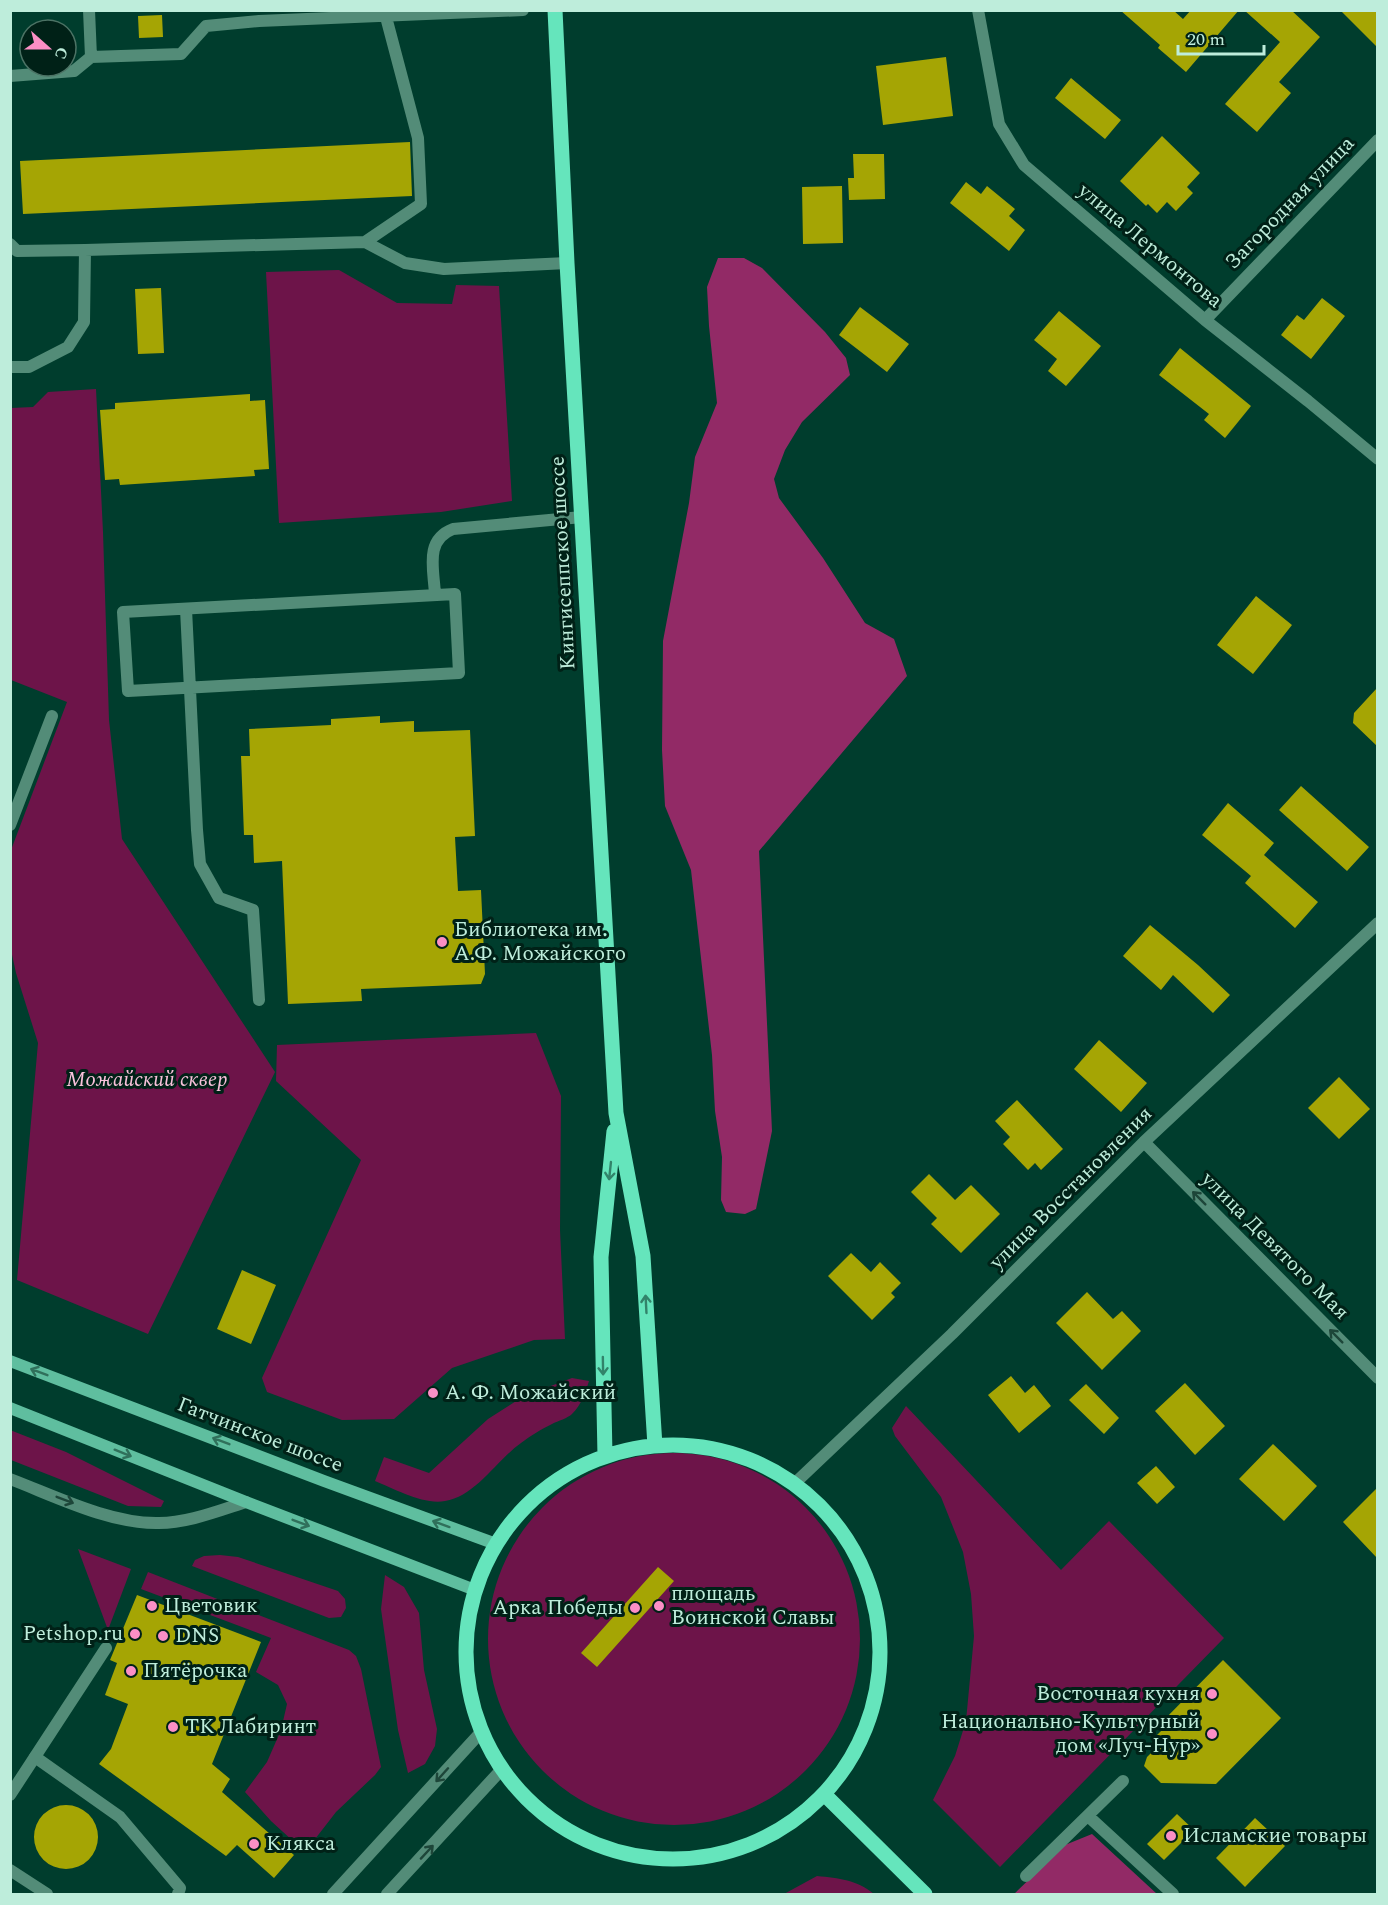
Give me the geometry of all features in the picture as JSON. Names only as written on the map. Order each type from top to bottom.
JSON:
[{"type":"main road","name":"Кингисеппское шоссе","points":[[555,10],[567,263],[616,1113],[643,1256],[654,1446]]},
{"type":"main road","name":"Кингисеппское шоссе","points":[[605,1456],[601,1257],[616,1113]]},
{"type":"main road","name":"Гатчинское шоссе","points":[[10,1361],[496,1544]]},
{"type":"main road","points":[[10,1408],[475,1590]]},
{"type":"main road","points":[[654,1446],[699,1446],[733,1454],[765,1466],[794,1484],[823,1509],[847,1539],[865,1573],[876,1610],[881,1658],[871,1711],[860,1741],[844,1769],[824,1794],[796,1819],[764,1838],[729,1852],[692,1858],[655,1859],[619,1852],[585,1840],[553,1821],[532,1803],[502,1769],[482,1731],[472,1703],[466,1665],[467,1627],[475,1590],[496,1544],[525,1507],[562,1477],[605,1456],[624,1450],[654,1446]]},
{"type":"main road","points":[[824,1794],[925,1894]]},
{"type":"street","points":[[90,10],[91,57]]},
{"type":"street","points":[[10,76],[74,71],[91,57],[181,54],[206,26],[259,16],[523,10]]},
{"type":"street","name":"улица Лермонтова","points":[[978,10],[999,124],[1024,165],[1205,320],[1377,459]]},
{"type":"street","points":[[365,242],[421,204],[418,138],[385,14]]},
{"type":"street","name":"Загородная улица","points":[[1205,320],[1377,140]]},
{"type":"street","points":[[10,244],[17,250],[85,250],[365,242],[405,263],[444,269],[567,263]]},
{"type":"street","points":[[10,367],[29,367],[68,347],[79,330],[84,322],[85,250]]},
{"type":"street","points":[[435,595],[432,550],[435,542],[446,531],[453,528],[582,517]]},
{"type":"street","points":[[455,594],[459,673],[128,691],[123,612],[435,595],[455,594]]},
{"type":"street","points":[[186,609],[200,864],[219,898],[253,910],[259,1000]]},
{"type":"street","points":[[10,825],[52,716]]},
{"type":"street","name":"улица Восстановления","points":[[794,1484],[952,1334],[1144,1142],[1377,923]]},
{"type":"street","name":"улица Девятого Мая","points":[[1144,1142],[1377,1378]]},
{"type":"street","points":[[10,1479],[117,1519],[157,1524],[197,1517],[246,1502]]},
{"type":"street","points":[[10,1795],[106,1648]]},
{"type":"street","points":[[333,1894],[482,1731]]},
{"type":"street","points":[[35,1757],[120,1817],[180,1888],[178,1894]]},
{"type":"street","points":[[387,1894],[502,1769]]},
{"type":"street","points":[[1026,1876],[1123,1781]]},
{"type":"street","points":[[1088,1816],[1173,1894]]},
{"type":"street","points":[[10,1870],[47,1894]]},
{"type":"green space","points":[[339,270],[397,303],[452,304],[456,285],[499,286],[512,501],[441,512],[279,523],[266,272]]},
{"type":"green space","name":"Можайский сквер","points":[[96,389],[109,720],[122,839],[275,1072],[148,1334],[17,1280],[38,1043],[11,950],[11,850],[67,702],[11,680],[11,408],[33,407],[48,392]]},
{"type":"green space","points":[[536,1033],[561,1096],[560,1230],[565,1339],[534,1340],[452,1368],[394,1419],[342,1420],[267,1392],[262,1378],[361,1160],[276,1081],[277,1045]]},
{"type":"green space","points":[[572,1378],[589,1381],[581,1402],[572,1414],[525,1440],[466,1493],[445,1501],[428,1501],[375,1481],[384,1457],[429,1473],[488,1419],[524,1396]]},
{"type":"green space","points":[[906,1406],[1061,1570],[1109,1521],[1224,1638],[1000,1867],[933,1800],[955,1756],[966,1721],[974,1636],[971,1594],[963,1552],[941,1497],[895,1436],[892,1428]]},
{"type":"green space","points":[[10,1430],[66,1452],[164,1501],[161,1507],[128,1506],[11,1460]]},
{"type":"green space","points":[[674,1453],[728,1461],[762,1475],[792,1495],[818,1521],[838,1551],[846,1568],[856,1603],[860,1639],[852,1693],[838,1727],[818,1757],[792,1783],[762,1803],[745,1811],[710,1821],[674,1825],[620,1817],[586,1803],[556,1783],[530,1757],[510,1727],[502,1710],[492,1675],[488,1639],[496,1585],[510,1551],[530,1521],[556,1495],[586,1475],[603,1467],[638,1457]]},
{"type":"green space","points":[[78,1549],[131,1569],[108,1630]]},
{"type":"green space","points":[[204,1556],[238,1557],[338,1591],[345,1599],[346,1608],[341,1617],[329,1618],[192,1566],[195,1560]]},
{"type":"green space","points":[[148,1572],[349,1650],[356,1656],[361,1669],[381,1767],[336,1812],[305,1852],[271,1821],[245,1792],[267,1762],[281,1730],[287,1704],[278,1685],[256,1672],[271,1638],[141,1589]]},
{"type":"green space","points":[[385,1575],[404,1587],[419,1613],[424,1670],[437,1729],[435,1746],[425,1764],[408,1773],[398,1730],[381,1609]]},
{"type":"green space","points":[[817,1876],[854,1883],[874,1894],[784,1894]]},
{"type":"shaded area","points":[[718,258],[744,258],[762,268],[825,332],[846,358],[850,375],[802,422],[785,450],[774,479],[779,498],[823,558],[865,623],[894,639],[907,676],[759,851],[772,1131],[756,1209],[745,1214],[726,1212],[721,1200],[722,1157],[715,1111],[712,1055],[691,870],[665,806],[662,750],[663,641],[689,503],[695,457],[717,403],[707,287]]},
{"type":"shaded area","points":[[1092,1834],[1157,1894],[1014,1894],[1065,1845]]},
{"type":"building","points":[[1120,10],[1173,10],[1183,19],[1191,10],[1239,10],[1186,72],[1158,48],[1160,45]]},
{"type":"building","points":[[1244,10],[1291,10],[1320,37],[1279,82],[1291,93],[1257,132],[1225,104],[1280,42]]},
{"type":"building","points":[[1340,10],[1377,10],[1377,47]]},
{"type":"building","points":[[162,15],[163,37],[139,38],[138,16]]},
{"type":"building","points":[[946,57],[953,116],[883,125],[876,66]]},
{"type":"building","points":[[1071,78],[1121,120],[1105,139],[1055,98]]},
{"type":"building","points":[[1162,136],[1200,173],[1187,187],[1193,193],[1176,211],[1167,202],[1157,213],[1148,204],[1146,206],[1120,181]]},
{"type":"building","points":[[410,142],[412,196],[23,214],[20,161]]},
{"type":"building","points":[[853,154],[884,154],[885,199],[849,200],[848,178],[854,178]]},
{"type":"building","points":[[966,182],[981,194],[987,186],[1015,209],[1009,216],[1025,230],[1009,251],[950,203]]},
{"type":"building","points":[[842,186],[843,243],[803,244],[802,187]]},
{"type":"building","points":[[161,288],[164,353],[138,354],[135,289]]},
{"type":"building","points":[[1322,298],[1345,316],[1311,359],[1281,335],[1297,315],[1304,320]]},
{"type":"building","points":[[860,307],[909,344],[887,372],[839,335]]},
{"type":"building","points":[[1059,311],[1101,346],[1066,386],[1048,371],[1057,359],[1034,340]]},
{"type":"building","points":[[1180,348],[1251,406],[1225,438],[1204,420],[1209,414],[1159,375]]},
{"type":"building","points":[[250,394],[250,401],[265,400],[269,469],[254,470],[255,476],[120,485],[119,479],[105,480],[100,410],[115,409],[115,403]]},
{"type":"building","points":[[1256,596],[1292,625],[1253,674],[1217,645]]},
{"type":"building","points":[[1377,688],[1377,746],[1353,723],[1354,713]]},
{"type":"building","points":[[380,716],[380,723],[414,721],[414,732],[470,730],[475,836],[455,837],[458,891],[481,890],[485,974],[481,984],[361,989],[362,1001],[288,1004],[282,861],[254,863],[253,835],[244,835],[241,756],[250,756],[249,729],[331,725],[331,719]]},
{"type":"building","points":[[1301,786],[1369,847],[1347,871],[1279,810]]},
{"type":"building","points":[[1228,803],[1274,843],[1264,855],[1318,902],[1295,928],[1245,883],[1251,876],[1202,835]]},
{"type":"building","points":[[1150,925],[1230,995],[1213,1013],[1173,975],[1161,990],[1123,956]]},
{"type":"building","points":[[1099,1040],[1147,1083],[1121,1112],[1074,1069]]},
{"type":"building","points":[[1339,1077],[1370,1109],[1339,1139],[1308,1108]]},
{"type":"building","points":[[1017,1100],[1063,1149],[1041,1170],[1035,1163],[1028,1170],[1003,1144],[1010,1137],[995,1121]]},
{"type":"building","points":[[929,1174],[955,1200],[971,1185],[1000,1214],[961,1253],[931,1224],[937,1218],[911,1192]]},
{"type":"building","points":[[851,1253],[871,1272],[880,1262],[901,1283],[891,1293],[895,1297],[872,1320],[828,1276]]},
{"type":"building","points":[[242,1270],[276,1285],[251,1344],[217,1329]]},
{"type":"building","points":[[1087,1292],[1113,1319],[1122,1311],[1141,1331],[1102,1370],[1056,1323]]},
{"type":"building","points":[[1011,1376],[1025,1393],[1034,1385],[1051,1406],[1019,1433],[988,1395]]},
{"type":"building","points":[[1185,1383],[1225,1426],[1195,1455],[1155,1411]]},
{"type":"building","points":[[1086,1384],[1119,1418],[1104,1434],[1069,1400]]},
{"type":"building","points":[[1273,1444],[1317,1486],[1284,1521],[1239,1479]]},
{"type":"building","points":[[1156,1466],[1175,1487],[1157,1504],[1137,1483]]},
{"type":"building","points":[[1377,1488],[1377,1558],[1343,1522]]},
{"type":"building","name":"Арка Победы","points":[[658,1567],[674,1581],[597,1667],[581,1653]]},
{"type":"building","name":"ТК Лабиринт","points":[[137,1595],[261,1642],[212,1764],[230,1779],[222,1792],[294,1855],[274,1878],[237,1845],[226,1856],[99,1764],[111,1749],[128,1704],[105,1695],[117,1663],[110,1660]]},
{"type":"building","name":"Национально-Культурный дом «Луч-Нур»","points":[[1223,1660],[1281,1718],[1216,1784],[1161,1783],[1144,1766],[1147,1757],[1159,1745],[1153,1739],[1163,1729],[1159,1725]]},
{"type":"building","points":[[66,1805],[84,1811],[92,1819],[98,1837],[92,1855],[84,1863],[66,1869],[48,1863],[40,1855],[34,1837],[40,1819],[48,1811]]},
{"type":"building","points":[[1177,1814],[1194,1830],[1164,1860],[1147,1844]]},
{"type":"building","points":[[1255,1818],[1285,1846],[1245,1887],[1216,1858]]},
{"type":"place","name":"Библиотека им. А.Ф. Можайского","points":[[442,942]]},
{"type":"place","name":"А. Ф. Можайский","points":[[433,1393]]},
{"type":"place","name":"Цветовик","points":[[152,1606]]},
{"type":"place","name":"площадь Воинской Славы","points":[[659,1606]]},
{"type":"place","name":"Арка Победы","points":[[635,1608]]},
{"type":"place","name":"Petshop.ru","points":[[135,1634]]},
{"type":"place","name":"DNS","points":[[163,1636]]},
{"type":"place","name":"Пятёрочка","points":[[131,1671]]},
{"type":"place","name":"Восточная кухня","points":[[1212,1694]]},
{"type":"place","name":"ТК Лабиринт","points":[[173,1727]]},
{"type":"place","name":"Национально-Культурный дом «Луч-Нур»","points":[[1212,1734]]},
{"type":"place","name":"Исламские товары","points":[[1171,1836]]},
{"type":"place","name":"Клякса","points":[[254,1844]]}]
